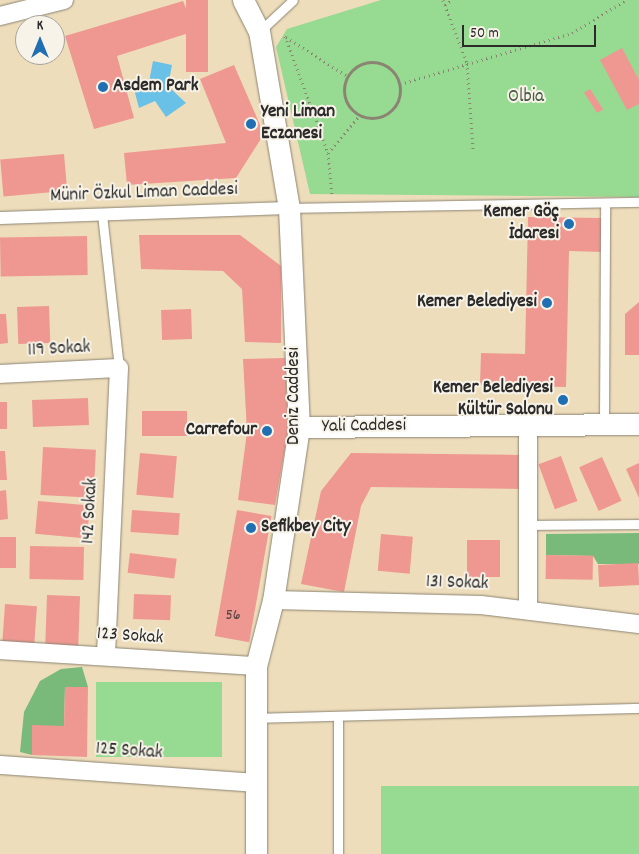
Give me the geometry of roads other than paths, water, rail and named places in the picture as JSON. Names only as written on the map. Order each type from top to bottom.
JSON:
[{"type":"street","points":[[0,16],[64,0]]},
{"type":"street","name":"Deniz Caddesi","points":[[243,0],[263,28],[289,208],[299,428],[273,600],[256,666],[256,854]]},
{"type":"street","name":"Münir Özkul Liman Caddesi","points":[[0,218],[289,208]]},
{"type":"street","name":"119 Sokak","points":[[0,374],[120,368]]},
{"type":"street","name":"142 Sokak","points":[[106,656],[120,368]]},
{"type":"street","name":"Yali Caddesi","points":[[299,428],[639,424]]},
{"type":"street","points":[[528,425],[528,609]]},
{"type":"street","name":"131 Sokak","points":[[273,600],[528,609],[639,624]]},
{"type":"street","name":"123 Sokak","points":[[0,650],[256,666]]},
{"type":"street","name":"125 Sokak","points":[[0,765],[255,783]]},
{"type":"lane","points":[[263,28],[293,0]]},
{"type":"lane","points":[[289,208],[639,202]]},
{"type":"lane","points":[[604,424],[605,203]]},
{"type":"lane","points":[[102,214],[120,368]]},
{"type":"lane","points":[[528,525],[639,524]]},
{"type":"lane","points":[[256,718],[639,708]]},
{"type":"lane","points":[[338,716],[338,854]]},
{"type":"water","points":[[153,61],[172,65],[168,86],[186,103],[166,117],[155,101],[139,108],[134,89],[149,82]]},
{"type":"place","name":"Asdem Park","points":[[103,87]]},
{"type":"place","name":"Yeni Liman Eczanesi","points":[[251,124]]},
{"type":"place","name":"Kemer Göç İdaresi","points":[[569,224]]},
{"type":"place","name":"Kemer Belediyesi","points":[[547,303]]},
{"type":"place","name":"Kemer Belediyesi Kültür Salonu","points":[[563,400]]},
{"type":"place","name":"Carrefour","points":[[267,431]]},
{"type":"place","name":"Sefikbey City","points":[[251,528]]},
{"type":"park label","name":"Olbia","points":[[526,98]]}]
